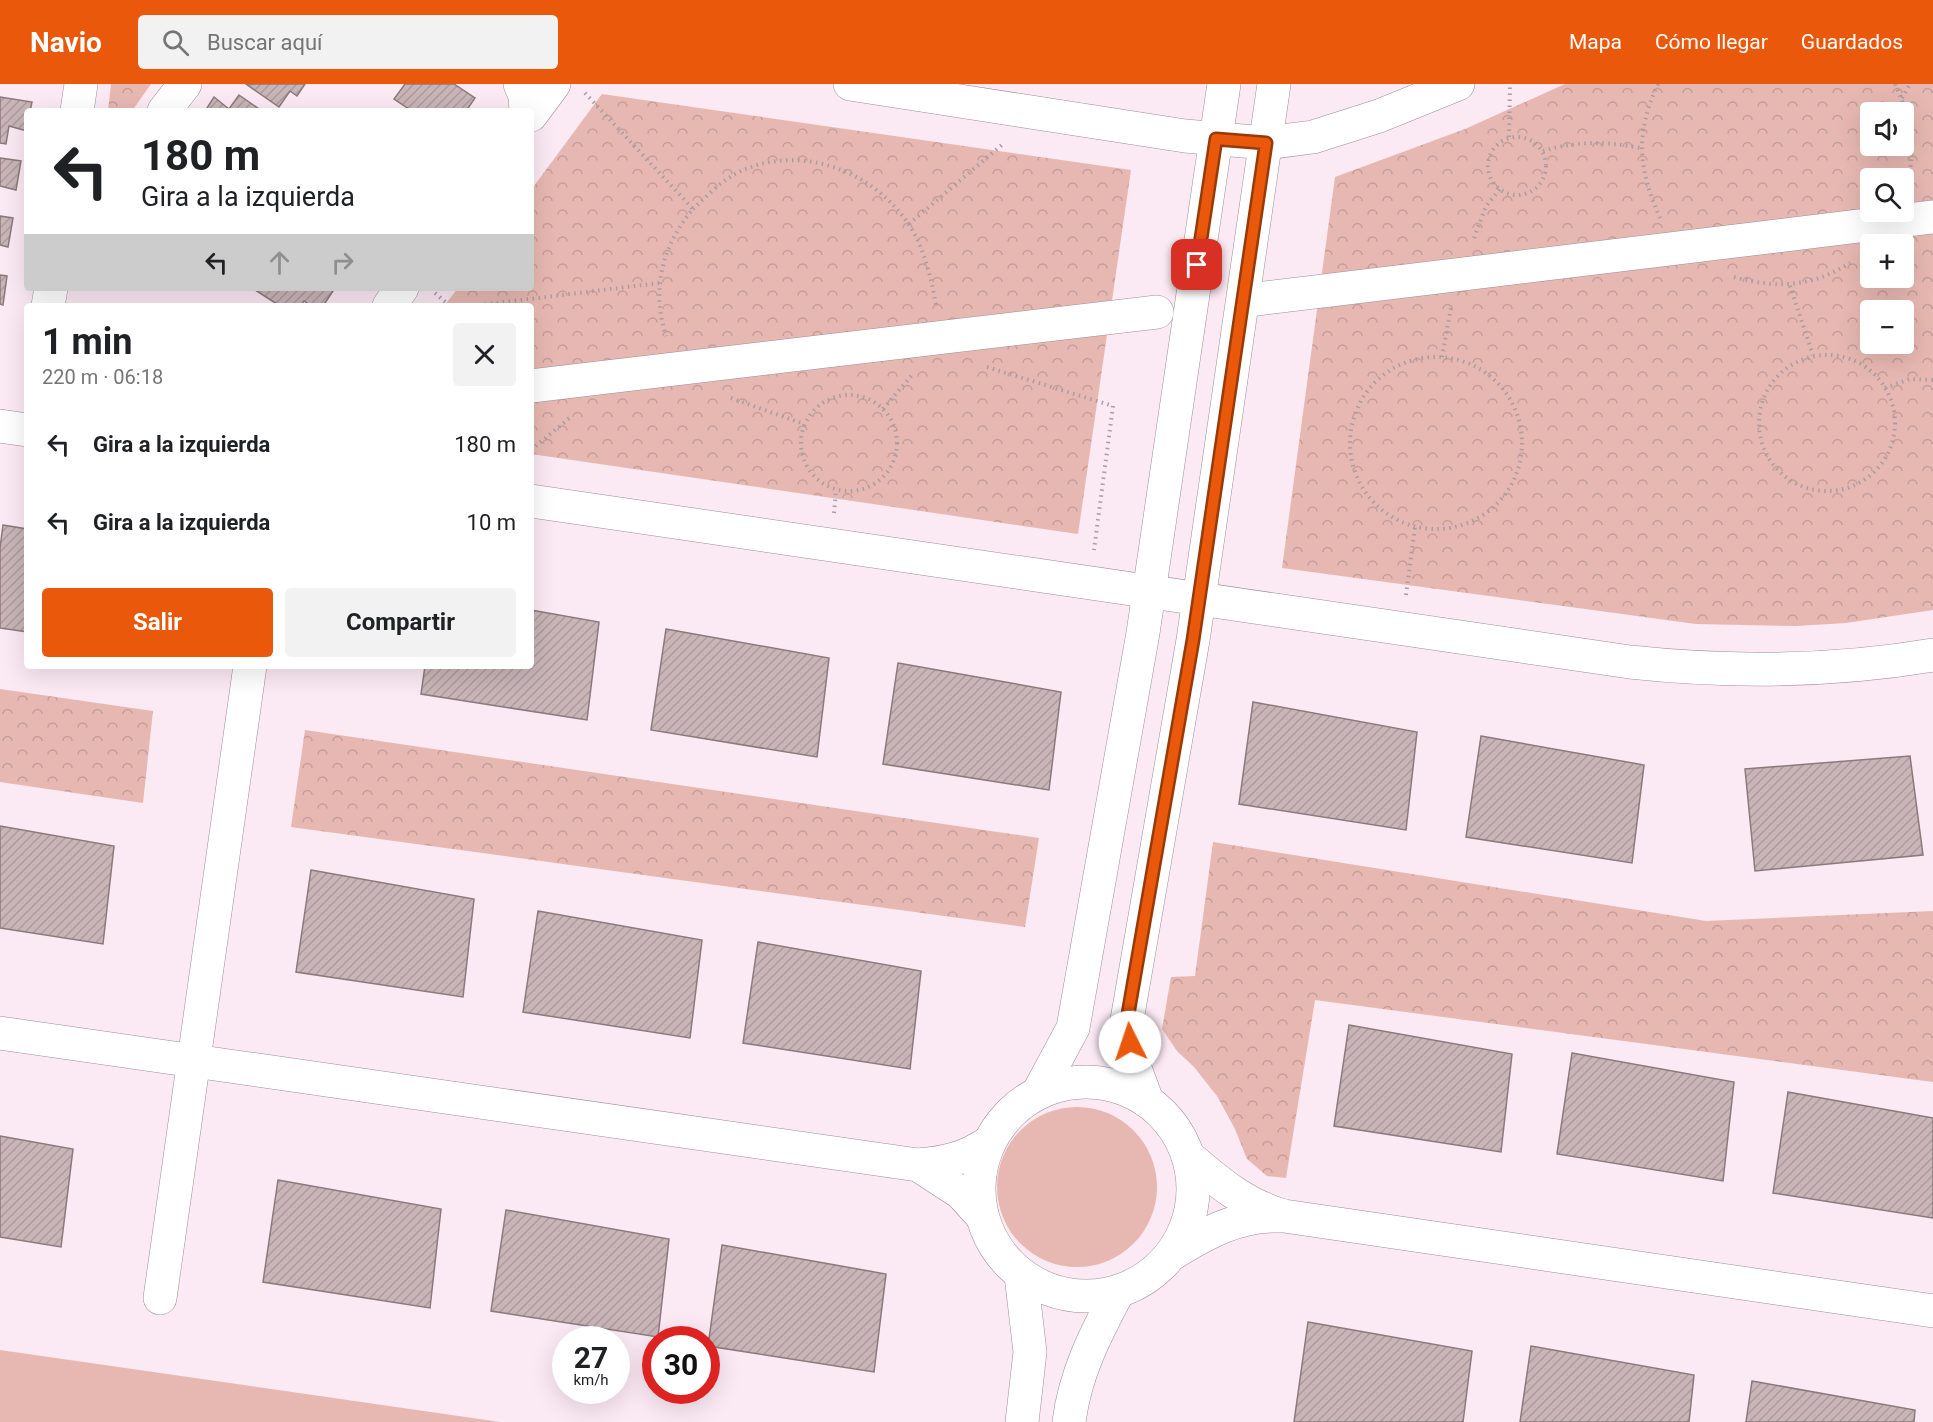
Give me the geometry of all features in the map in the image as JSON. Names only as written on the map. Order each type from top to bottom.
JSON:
[{"type":"street","points":[[77,108],[81,84]]},
{"type":"street","points":[[166,108],[184,84]]},
{"type":"street","points":[[520,84],[525,96],[526,108]]},
{"type":"street","points":[[534,111],[554,84]]},
{"type":"street","points":[[850,84],[1216,139],[1266,143],[1313,137],[1379,116],[1458,84]]},
{"type":"street","points":[[1038,1093],[1073,1028],[1149,590],[1224,84]]},
{"type":"street","points":[[1147,1101],[1133,1063],[1127,1020],[1199,597],[1274,84]]},
{"type":"street","points":[[1249,300],[1933,217]]},
{"type":"street","points":[[534,386],[1157,312]]},
{"type":"street","points":[[0,426],[24,430]]},
{"type":"street","points":[[534,501],[1695,669],[1824,669],[1888,663],[1933,655]]},
{"type":"street","points":[[160,1298],[250,669]]},
{"type":"street","points":[[0,1034],[918,1165],[957,1160],[988,1143]]},
{"type":"street","points":[[981,1215],[978,1178],[988,1143],[1009,1114],[1038,1093],[1065,1084],[1093,1082],[1122,1089],[1147,1101],[1172,1126],[1188,1156],[1193,1190],[1188,1223],[1172,1254]]},
{"type":"street","points":[[1188,1156],[1229,1191],[1265,1210],[1284,1216]]},
{"type":"street","points":[[918,1165],[962,1193],[981,1215],[996,1248],[1021,1275],[1051,1291],[1084,1297],[1118,1292],[1148,1277],[1172,1254],[1212,1230],[1230,1223],[1265,1216],[1284,1216],[1933,1311]]},
{"type":"street","points":[[1021,1275],[1030,1352],[1022,1422]]},
{"type":"street","points":[[1069,1422],[1073,1390],[1090,1342],[1118,1292]]},
{"type":"path","points":[[577,84],[693,209]]},
{"type":"path","points":[[1509,137],[1510,84]]},
{"type":"path","points":[[1658,84],[1646,110],[1640,148],[1646,186],[1662,222],[1682,248]]},
{"type":"path","points":[[1895,84],[1908,111],[1913,150],[1911,168]]},
{"type":"path","points":[[1902,99],[1910,84]]},
{"type":"path","points":[[909,224],[1039,113]]},
{"type":"path","points":[[1509,137],[1527,138],[1543,150],[1546,170],[1538,188],[1519,195],[1509,194],[1494,183],[1488,165],[1494,148],[1509,137]]},
{"type":"path","points":[[1543,150],[1581,142],[1609,142],[1640,148]]},
{"type":"path","points":[[679,368],[662,326],[658,283],[671,238],[693,209],[737,173],[762,163],[788,159],[815,162],[842,169],[868,182],[889,200],[909,224],[922,249],[931,279],[937,312],[937,338],[934,350],[883,409]]},
{"type":"path","points":[[1729,276],[1758,284],[1790,286],[1834,273],[1858,258]]},
{"type":"path","points":[[497,303],[658,283]]},
{"type":"path","points":[[1790,286],[1813,355]]},
{"type":"path","points":[[432,291],[446,303]]},
{"type":"path","points":[[1813,355],[1837,355],[1859,362],[1878,377],[1885,388],[1890,396],[1895,419],[1893,443],[1882,464],[1865,480],[1844,489],[1822,491],[1800,486],[1782,475],[1767,458],[1759,437],[1758,415],[1764,394],[1776,376],[1793,362],[1813,355]]},
{"type":"path","points":[[1442,357],[1470,363],[1493,378],[1511,400],[1521,427],[1522,456],[1513,483],[1496,506],[1472,522],[1444,530],[1415,527],[1389,515],[1368,496],[1354,470],[1350,442],[1354,414],[1367,390],[1388,371],[1414,359],[1442,357]]},
{"type":"path","points":[[979,364],[1113,406],[1090,581]]},
{"type":"path","points":[[1885,388],[1910,379],[1933,380]]},
{"type":"path","points":[[840,395],[855,395],[870,400],[883,409],[892,421],[897,436],[897,451],[892,466],[882,478],[869,487],[853,491],[836,490],[822,483],[810,472],[803,457],[800,441],[804,424],[825,400],[840,395]]},
{"type":"path","points":[[730,397],[804,424]]},
{"type":"path","points":[[1401,628],[1415,527]]},
{"type":"green space","points":[[111,84],[151,84],[134,108],[108,108]]},
{"type":"green space","points":[[1565,84],[1933,84],[1933,610],[1846,623],[1796,626],[1696,624],[1282,568],[1335,177],[1465,129]]},
{"type":"green space","points":[[602,94],[1131,170],[1078,534],[534,454],[534,303],[446,303],[456,291],[534,291],[534,186]]},
{"type":"green space","points":[[0,689],[153,711],[143,803],[0,782]]},
{"type":"green space","points":[[305,730],[1039,838],[1025,927],[291,827]]},
{"type":"green space","points":[[1213,842],[1706,921],[1933,911],[1933,1082],[1315,1000],[1286,1178],[1267,1176],[1247,1159],[1235,1129],[1217,1096],[1194,1067],[1177,1051],[1162,1029],[1171,977],[1195,976]]},
{"type":"green space","points":[[1077,1107],[1093,1108],[1108,1113],[1122,1120],[1134,1130],[1144,1142],[1151,1156],[1156,1171],[1156,1203],[1151,1218],[1144,1232],[1134,1244],[1122,1254],[1108,1261],[1093,1266],[1077,1267],[1061,1266],[1046,1261],[1032,1254],[1020,1244],[1010,1232],[1003,1218],[998,1203],[997,1187],[998,1171],[1003,1156],[1010,1142],[1020,1130],[1032,1120],[1046,1113],[1061,1108]]},
{"type":"green space","points":[[0,1350],[500,1422],[0,1422]]},
{"type":"building","points":[[246,84],[305,84],[297,96],[290,91],[279,107]]},
{"type":"building","points":[[405,84],[454,84],[475,98],[468,108],[408,108],[394,99]]},
{"type":"building","points":[[239,95],[258,108],[230,108]]},
{"type":"building","points":[[0,97],[32,102],[31,108],[24,108],[24,130],[9,126],[6,144],[0,143]]},
{"type":"building","points":[[214,97],[228,108],[207,108]]},
{"type":"building","points":[[0,158],[21,161],[16,190],[0,186]]},
{"type":"building","points":[[0,216],[13,218],[8,247],[0,245]]},
{"type":"building","points":[[0,275],[7,276],[3,305],[0,304]]},
{"type":"building","points":[[257,291],[333,291],[325,303],[304,301],[302,303],[275,303]]},
{"type":"building","points":[[3,525],[24,528],[24,632],[0,628],[0,548]]},
{"type":"building","points":[[534,611],[599,622],[587,720],[421,694],[425,669],[534,669]]},
{"type":"building","points":[[666,629],[829,658],[817,757],[651,730]]},
{"type":"building","points":[[898,663],[1061,692],[1049,790],[883,764]]},
{"type":"building","points":[[1253,702],[1417,732],[1406,830],[1239,804]]},
{"type":"building","points":[[1481,736],[1644,765],[1632,863],[1466,837]]},
{"type":"building","points":[[1910,756],[1923,855],[1755,871],[1745,769]]},
{"type":"building","points":[[0,826],[114,846],[103,944],[0,928]]},
{"type":"building","points":[[311,870],[474,899],[463,997],[296,972]]},
{"type":"building","points":[[538,911],[702,940],[690,1038],[523,1012]]},
{"type":"building","points":[[758,942],[921,971],[910,1069],[743,1043]]},
{"type":"building","points":[[1349,1025],[1512,1054],[1501,1152],[1334,1126]]},
{"type":"building","points":[[1572,1053],[1734,1082],[1723,1181],[1557,1154]]},
{"type":"building","points":[[1788,1092],[1933,1118],[1933,1218],[1773,1193]]},
{"type":"building","points":[[0,1136],[73,1149],[61,1247],[0,1237]]},
{"type":"building","points":[[278,1180],[441,1209],[430,1308],[263,1282]]},
{"type":"building","points":[[506,1210],[669,1239],[659,1326],[642,1326],[642,1335],[630,1333],[630,1326],[587,1326],[491,1311]]},
{"type":"building","points":[[722,1245],[886,1274],[874,1372],[720,1348],[720,1326],[711,1326]]},
{"type":"building","points":[[1308,1322],[1472,1351],[1463,1422],[1294,1422]]},
{"type":"building","points":[[1531,1346],[1694,1375],[1689,1422],[1520,1422]]},
{"type":"building","points":[[1752,1381],[1915,1410],[1914,1422],[1746,1422]]},
{"type":"route","points":[[1130,1042],[1127,1020],[1193,640],[1266,143],[1216,139],[1197,265]]}]
